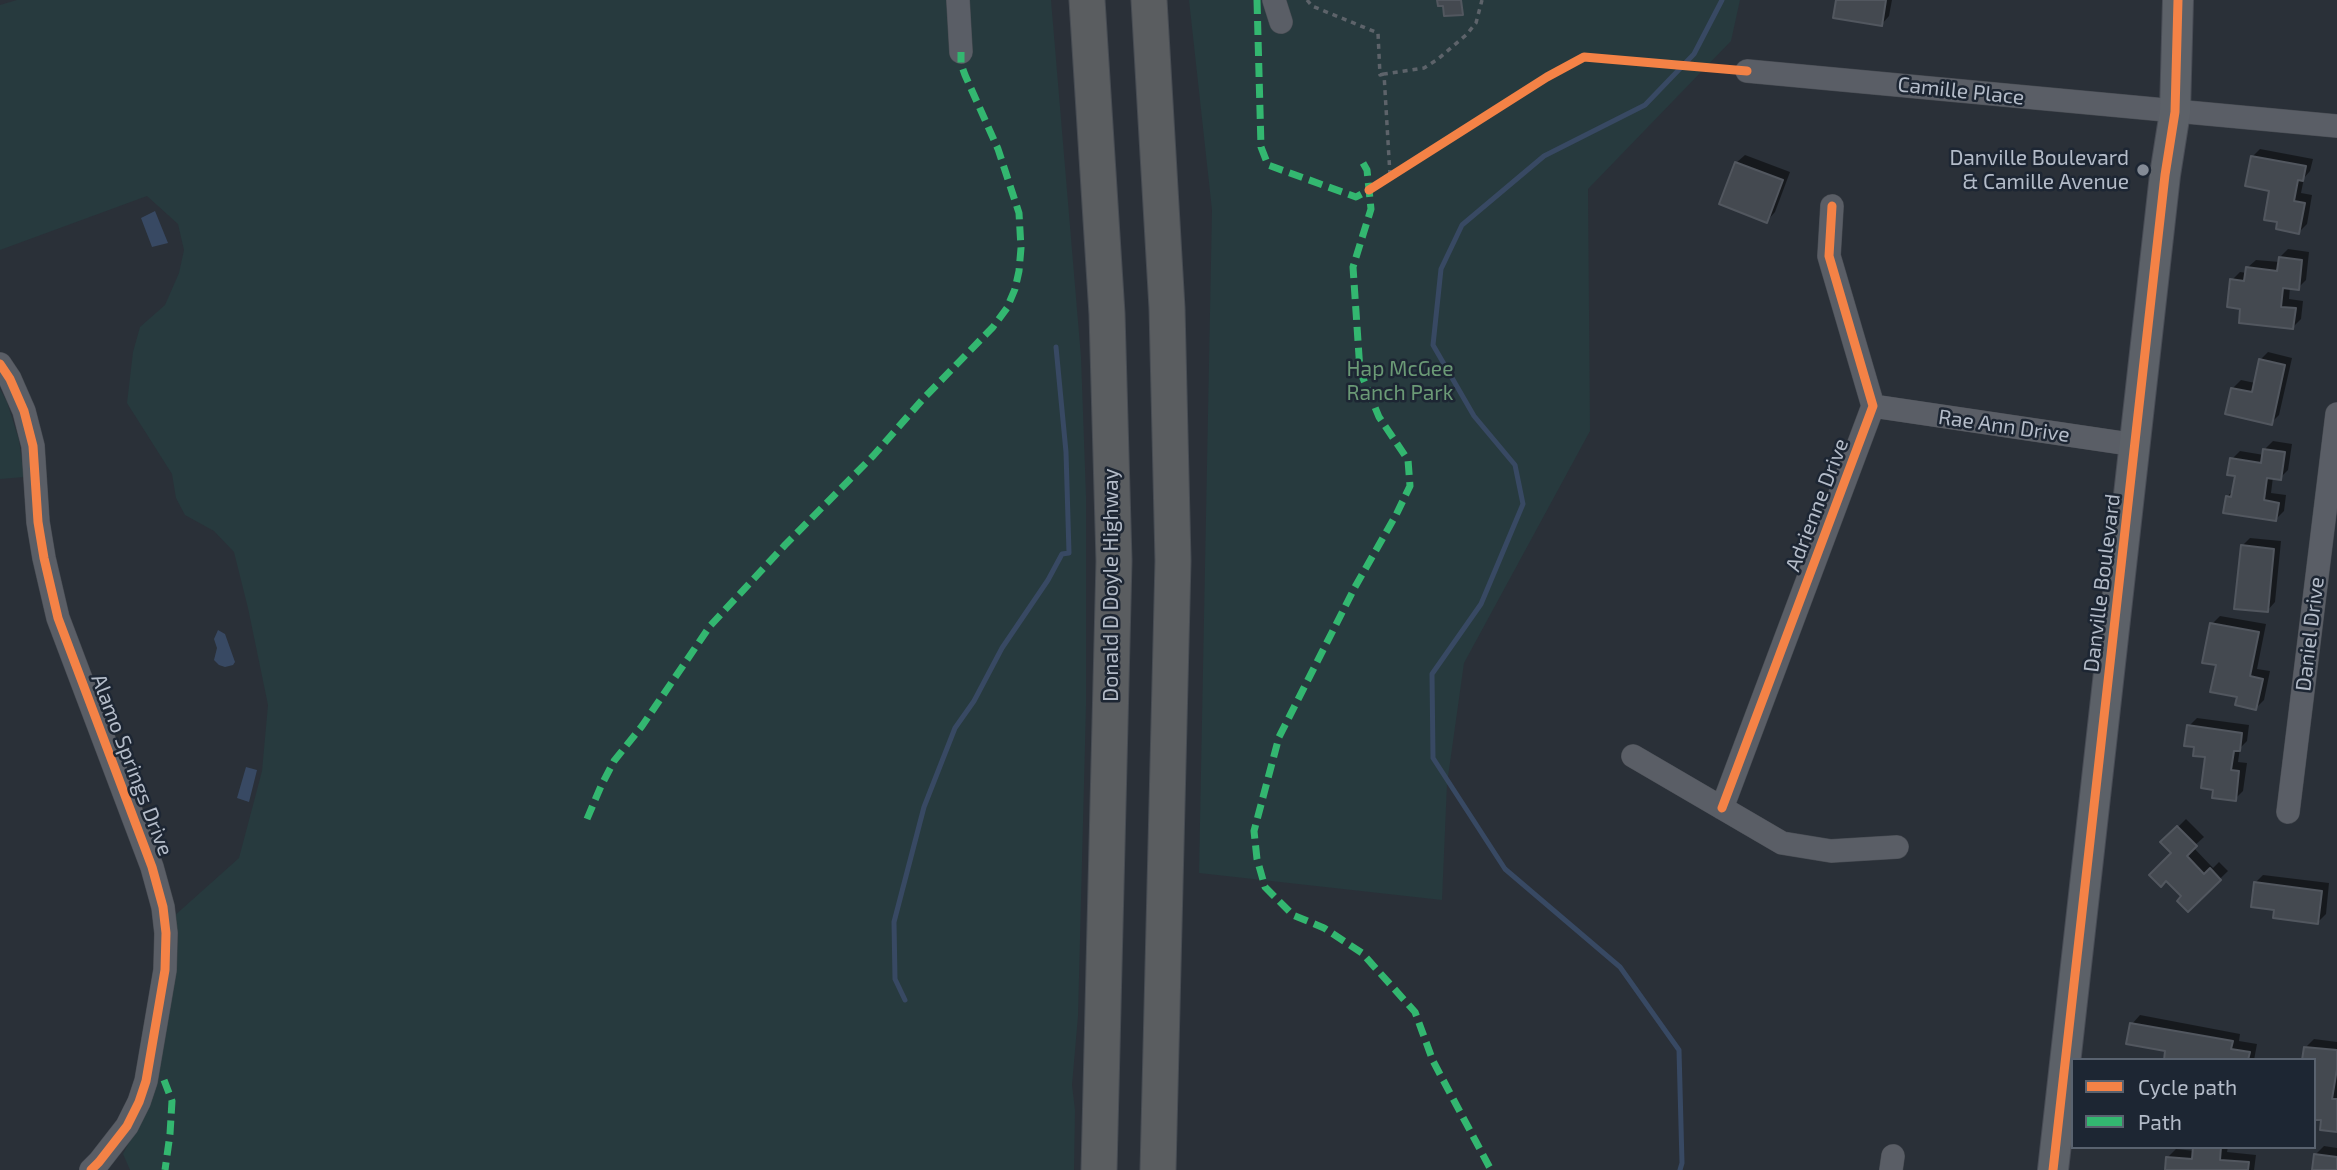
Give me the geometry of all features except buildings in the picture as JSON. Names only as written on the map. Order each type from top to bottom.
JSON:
[{"type":"highway","name":"Donald D Doyle Highway","points":[[1087,0],[1107,314],[1114,561],[1099,1170]]},
{"type":"highway","points":[[1149,0],[1167,308],[1174,561],[1158,1170]]},
{"type":"main road","name":"Danville Boulevard","points":[[2053,1170],[2165,175],[2175,112],[2178,0]]},
{"type":"street","points":[[958,0],[961,52]]},
{"type":"street","points":[[1274,0],[1281,22]]},
{"type":"street","name":"Camille Place","points":[[1747,71],[2337,126]]},
{"type":"street","points":[[1832,206],[1829,256],[1873,406]]},
{"type":"street","name":"Alamo Springs Drive","points":[[0,364],[24,411],[33,446],[38,522],[58,618],[152,867],[163,907],[166,933],[167,955],[146,1081],[127,1126],[91,1170]]},
{"type":"street","name":"Rae Ann Drive","points":[[1873,406],[2136,445]]},
{"type":"street","name":"Adrienne Drive","points":[[1722,808],[1873,406]]},
{"type":"street","name":"Daniel Drive","points":[[2288,812],[2337,414]]},
{"type":"street","points":[[1633,756],[1782,843],[1831,852],[1897,847]]},
{"type":"path","points":[[1307,0],[1312,6],[1378,33],[1380,75],[1424,68],[1438,59],[1466,35],[1475,23],[1482,0]]},
{"type":"path","points":[[1380,183],[1393,173],[1384,74]]},
{"type":"green space","points":[[17,0],[1051,0],[1081,357],[1086,496],[1086,706],[1078,1016],[1072,1085],[1075,1110],[1074,1170],[130,1170],[123,1154],[141,1119],[173,917],[239,858],[262,771],[268,705],[234,552],[214,531],[185,515],[176,498],[172,474],[127,403],[133,352],[140,327],[165,305],[179,273],[184,250],[178,224],[147,196],[0,250],[0,5]]},
{"type":"green space","name":"Hap McGee Ranch Park","points":[[1189,0],[1740,0],[1731,41],[1588,189],[1590,431],[1464,663],[1447,784],[1442,900],[1199,873],[1212,210]]},
{"type":"green space","points":[[0,389],[19,440],[24,477],[0,479]]},
{"type":"water","points":[[155,211],[168,243],[152,247],[141,218]]},
{"type":"water","points":[[218,630],[225,634],[235,662],[233,665],[225,667],[214,660],[217,648],[214,639]]},
{"type":"water","points":[[246,767],[257,770],[249,802],[237,798]]},
{"type":"waterway","points":[[1680,1170],[1679,1050],[1620,967],[1505,869],[1433,758],[1432,674],[1481,604],[1523,504],[1515,465],[1474,416],[1433,345],[1441,269],[1462,225],[1544,156],[1645,105],[1694,54],[1722,0]]},
{"type":"waterway","points":[[905,1000],[895,979],[894,922],[924,807],[955,728],[1062,554],[1069,553],[1066,452],[1056,347]]},
{"type":"marked path","points":[[1257,0],[1261,147],[1268,165],[1356,197],[1369,190]]},
{"type":"marked path","points":[[587,819],[614,761],[642,726],[710,626],[873,456],[923,399],[993,327],[1007,308],[1019,271],[1019,213],[998,149],[961,64],[961,52]]},
{"type":"marked path","points":[[1363,163],[1367,170],[1371,209],[1353,267],[1360,371],[1379,417],[1408,460],[1410,486],[1279,737],[1254,831],[1257,859],[1265,887],[1293,915],[1324,928],[1362,953],[1415,1012],[1433,1061],[1491,1170]]},
{"type":"marked path","points":[[164,1080],[172,1101],[165,1170]]},
{"type":"cycle path","points":[[2053,1170],[2165,175],[2175,112],[2178,0]]},
{"type":"cycle path","points":[[1369,190],[1547,77],[1584,57],[1747,71]]},
{"type":"cycle path","points":[[1722,808],[1873,406],[1829,256],[1832,206]]},
{"type":"cycle path","points":[[0,364],[24,411],[33,446],[38,522],[58,618],[152,867],[163,907],[166,933],[165,970],[146,1081],[127,1126],[91,1170]]},
{"type":"place","name":"Danville Boulevard & Camille Avenue","points":[[2143,170]]}]
